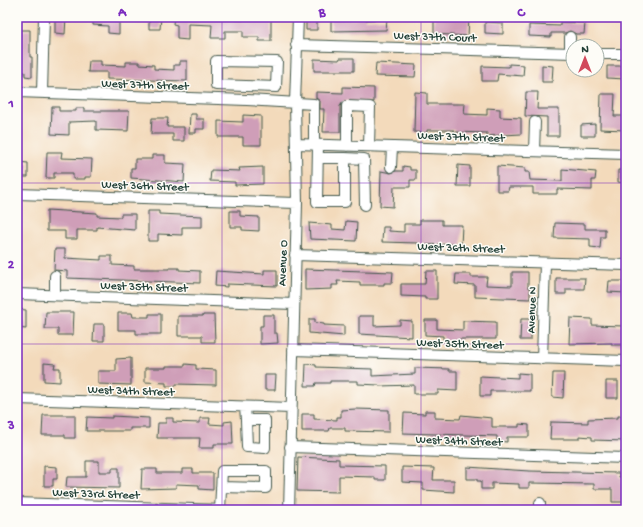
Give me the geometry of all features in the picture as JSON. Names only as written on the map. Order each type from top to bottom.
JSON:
[{"type":"street","points":[[42,93],[44,17]]},
{"type":"street","name":"Avenue O","points":[[288,510],[296,255],[297,203],[295,103],[298,17]]},
{"type":"street","name":"West 37th Court","points":[[296,45],[565,53]]},
{"type":"street","points":[[605,54],[626,54]]},
{"type":"street","points":[[216,61],[277,62],[276,87],[247,86],[216,85],[216,61]]},
{"type":"street","points":[[247,86],[247,100]]},
{"type":"street","name":"West 37th Street","points":[[17,92],[247,100],[314,104],[316,145]]},
{"type":"street","points":[[347,146],[347,106],[370,107],[369,146]]},
{"type":"street","points":[[534,152],[536,122]]},
{"type":"street","name":"West 37th Street","points":[[296,144],[626,154]]},
{"type":"street","points":[[316,145],[318,158],[317,202],[345,202],[345,158]]},
{"type":"street","points":[[391,167],[392,147]]},
{"type":"street","points":[[318,158],[364,159],[365,205]]},
{"type":"street","name":"West 36th Street","points":[[17,194],[297,203]]},
{"type":"street","name":"West 36th Street","points":[[296,255],[626,265]]},
{"type":"street","name":"Avenue N","points":[[542,358],[545,263]]},
{"type":"street","points":[[55,276],[55,295]]},
{"type":"street","name":"West 35th Street","points":[[17,294],[294,304]]},
{"type":"street","name":"West 35th Street","points":[[293,350],[626,361]]},
{"type":"street","name":"West 34th Street","points":[[17,399],[291,408]]},
{"type":"street","points":[[245,407],[246,420]]},
{"type":"street","name":"West 34th Street","points":[[290,447],[626,458]]},
{"type":"street","points":[[221,488],[221,510]]},
{"type":"street","name":"West 33rd Street","points":[[17,503],[221,510]]},
{"type":"building","points":[[55,17],[66,17],[65,34],[55,33]]},
{"type":"building","points":[[93,17],[119,17],[119,34],[108,33],[108,26],[93,25]]},
{"type":"building","points":[[149,17],[161,17],[160,29],[149,29]]},
{"type":"building","points":[[174,17],[225,17],[225,19],[243,20],[243,17],[271,17],[271,41],[259,41],[259,37],[243,37],[243,31],[225,31],[225,38],[211,38],[212,25],[188,24],[188,40],[177,39],[177,25],[173,24]]},
{"type":"building","points":[[306,17],[317,17],[317,30],[306,30]]},
{"type":"building","points":[[331,17],[358,19],[358,17],[365,17],[365,20],[387,19],[386,30],[331,31]]},
{"type":"building","points":[[434,17],[469,17],[468,36],[434,34]]},
{"type":"building","points":[[485,22],[503,23],[503,34],[485,33]]},
{"type":"building","points":[[560,22],[585,23],[584,34],[576,34],[570,31],[565,33],[551,33],[551,37],[529,36],[529,25],[560,26]]},
{"type":"building","points":[[20,30],[30,30],[32,77],[25,76],[25,72],[19,72]]},
{"type":"building","points":[[340,58],[354,58],[354,71],[314,71],[314,59],[339,60]]},
{"type":"building","points":[[89,61],[101,61],[101,65],[126,66],[126,62],[139,62],[139,64],[154,65],[154,69],[174,70],[174,65],[180,65],[180,61],[187,61],[187,81],[107,79],[107,72],[88,72]]},
{"type":"building","points":[[376,63],[416,65],[415,77],[375,76]]},
{"type":"building","points":[[509,64],[524,65],[523,76],[498,74],[497,81],[482,81],[482,66],[509,67]]},
{"type":"building","points":[[542,65],[553,66],[552,82],[542,82]]},
{"type":"building","points":[[607,66],[626,66],[625,79],[607,78]]},
{"type":"building","points":[[343,87],[374,88],[374,102],[344,101],[340,106],[340,132],[323,132],[324,109],[320,109],[320,101],[316,98],[316,92],[343,93]]},
{"type":"building","points":[[415,92],[427,93],[427,104],[465,104],[464,114],[487,115],[487,108],[500,109],[500,117],[521,118],[521,134],[487,136],[487,133],[454,132],[454,130],[427,130],[427,133],[414,132]]},
{"type":"building","points":[[526,92],[538,92],[537,109],[559,109],[559,136],[547,136],[547,117],[525,116]]},
{"type":"building","points":[[601,94],[615,94],[614,116],[626,116],[626,130],[600,129]]},
{"type":"building","points":[[52,107],[59,107],[59,111],[76,111],[76,108],[84,108],[84,111],[129,111],[128,131],[96,130],[96,121],[69,122],[69,135],[51,134]]},
{"type":"building","points":[[190,114],[196,114],[196,119],[204,119],[204,129],[196,129],[196,133],[189,133]]},
{"type":"building","points":[[243,115],[261,116],[261,145],[243,145],[243,137],[218,137],[218,121],[243,122]]},
{"type":"building","points":[[152,118],[168,118],[167,127],[184,127],[184,141],[173,141],[173,134],[151,134]]},
{"type":"building","points":[[595,124],[595,136],[581,136],[581,125]]},
{"type":"building","points":[[47,152],[62,152],[61,158],[92,159],[91,177],[85,177],[85,179],[73,179],[73,173],[54,173],[54,178],[46,178]]},
{"type":"building","points":[[152,155],[165,155],[165,163],[185,164],[184,182],[131,178],[131,168],[135,168],[135,159],[152,159]]},
{"type":"building","points":[[18,162],[28,163],[28,177],[18,177]]},
{"type":"building","points":[[458,165],[470,166],[470,186],[457,186]]},
{"type":"building","points":[[403,166],[410,167],[410,170],[416,170],[416,180],[410,180],[410,187],[394,187],[393,207],[380,206],[381,171],[391,173],[403,171]]},
{"type":"building","points":[[497,166],[525,168],[525,172],[529,172],[530,180],[562,181],[562,169],[596,172],[595,180],[592,180],[592,190],[557,189],[557,194],[533,194],[533,187],[509,187],[508,191],[497,191]]},
{"type":"building","points":[[263,167],[263,184],[235,185],[235,182],[210,181],[211,170],[240,171],[239,168]]},
{"type":"building","points":[[618,170],[626,170],[626,183],[618,182]]},
{"type":"building","points":[[47,210],[97,213],[97,216],[121,217],[121,214],[135,214],[135,230],[97,227],[97,230],[77,230],[77,239],[65,239],[65,231],[47,231]]},
{"type":"building","points":[[148,211],[159,211],[159,214],[202,216],[202,227],[182,227],[182,235],[158,234],[158,241],[148,241]]},
{"type":"building","points":[[230,211],[240,211],[240,216],[259,217],[259,231],[242,230],[242,227],[230,227]]},
{"type":"building","points":[[420,220],[442,220],[442,225],[462,225],[461,246],[455,246],[455,244],[418,245],[418,243],[382,242],[383,227],[389,227],[389,231],[404,232],[404,224],[420,224]]},
{"type":"building","points":[[346,221],[357,222],[356,241],[310,239],[309,223],[332,225],[332,229],[345,230]]},
{"type":"building","points":[[555,223],[585,224],[585,229],[605,229],[605,237],[601,237],[600,248],[590,247],[590,239],[554,238]]},
{"type":"building","points":[[55,249],[65,249],[65,258],[101,260],[101,256],[112,256],[112,265],[134,266],[134,269],[179,268],[179,270],[200,271],[200,283],[67,278],[67,271],[54,270]]},
{"type":"building","points":[[305,269],[393,272],[392,283],[384,283],[384,285],[360,285],[360,282],[337,281],[338,285],[332,285],[332,289],[305,290]]},
{"type":"building","points":[[264,270],[277,270],[277,286],[227,284],[227,287],[215,286],[216,271],[264,274]]},
{"type":"building","points":[[426,271],[437,271],[437,299],[401,296],[401,284],[425,284]]},
{"type":"building","points":[[512,272],[528,272],[530,299],[475,297],[475,285],[455,284],[456,274],[471,274],[471,277],[487,277],[486,285],[512,286]]},
{"type":"building","points":[[556,278],[585,278],[584,289],[566,289],[566,294],[556,294]]},
{"type":"building","points":[[609,281],[626,281],[626,293],[608,292]]},
{"type":"building","points":[[17,309],[26,310],[26,329],[17,328]]},
{"type":"building","points":[[46,312],[74,312],[73,335],[58,335],[58,329],[45,329]]},
{"type":"building","points":[[118,313],[132,313],[133,317],[149,317],[149,314],[161,314],[161,334],[136,334],[136,330],[118,330]]},
{"type":"building","points":[[214,315],[215,342],[202,342],[202,336],[178,336],[178,316]]},
{"type":"building","points":[[263,315],[274,315],[274,333],[277,333],[278,343],[260,344],[260,326],[263,326]]},
{"type":"building","points":[[359,316],[374,316],[374,326],[400,325],[400,320],[412,321],[412,337],[359,334]]},
{"type":"building","points":[[570,318],[592,319],[592,325],[624,326],[624,345],[612,345],[612,343],[569,344]]},
{"type":"building","points":[[309,319],[315,319],[315,323],[324,325],[344,326],[344,336],[309,333]]},
{"type":"building","points":[[521,319],[531,319],[531,340],[520,340]]},
{"type":"building","points":[[425,320],[437,320],[437,329],[463,330],[463,321],[496,322],[496,339],[459,339],[459,342],[443,341],[443,336],[425,335]]},
{"type":"building","points":[[94,324],[104,324],[104,341],[93,341]]},
{"type":"building","points":[[131,358],[131,385],[98,384],[98,371],[116,371],[116,359]]},
{"type":"building","points":[[44,363],[55,364],[54,368],[60,368],[60,382],[44,381]]},
{"type":"building","points":[[185,364],[196,365],[196,369],[216,370],[216,385],[176,384],[176,386],[166,386],[166,383],[145,382],[145,368],[166,368],[166,366],[185,366]]},
{"type":"building","points":[[306,364],[316,365],[316,367],[372,369],[372,376],[415,374],[415,368],[449,369],[449,371],[457,371],[457,391],[438,390],[438,394],[414,394],[414,385],[379,386],[358,384],[358,381],[330,381],[330,383],[316,383],[315,386],[305,386]]},
{"type":"building","points":[[518,373],[530,374],[530,391],[490,391],[490,396],[480,396],[480,376],[518,378]]},
{"type":"building","points":[[553,373],[564,373],[563,398],[552,397]]},
{"type":"building","points":[[265,375],[276,375],[275,390],[265,390]]},
{"type":"building","points":[[606,381],[618,381],[618,398],[606,398]]},
{"type":"building","points":[[341,410],[389,410],[389,432],[345,431],[345,428],[330,428],[329,431],[302,431],[302,414],[314,414],[314,419],[337,420],[337,417],[341,417]]},
{"type":"building","points":[[425,411],[435,411],[435,418],[460,419],[461,415],[492,418],[492,427],[519,427],[519,424],[529,425],[529,437],[507,437],[507,442],[497,441],[497,436],[403,433],[404,413],[425,414]]},
{"type":"building","points":[[43,415],[75,415],[75,438],[65,438],[65,435],[42,435]]},
{"type":"building","points":[[112,416],[149,418],[149,428],[130,428],[130,431],[86,431],[87,417],[112,418]]},
{"type":"building","points":[[618,416],[626,416],[626,441],[592,440],[592,437],[579,436],[579,439],[550,439],[551,422],[588,423],[588,419],[618,418]]},
{"type":"building","points":[[166,418],[173,418],[173,422],[200,423],[200,418],[210,418],[209,424],[224,425],[224,422],[232,421],[233,444],[214,444],[214,448],[199,448],[200,438],[157,438],[158,423],[166,423]]},
{"type":"building","points":[[298,457],[339,459],[339,465],[385,466],[385,480],[375,480],[375,477],[339,476],[339,492],[297,491]]},
{"type":"building","points":[[86,461],[99,461],[99,472],[112,472],[112,468],[119,468],[119,488],[66,487],[67,477],[86,477]]},
{"type":"building","points":[[44,466],[57,467],[57,479],[53,479],[53,486],[44,486]]},
{"type":"building","points":[[402,467],[434,468],[433,480],[454,480],[454,492],[423,490],[423,483],[402,482]]},
{"type":"building","points":[[467,467],[529,471],[619,473],[619,477],[625,477],[625,502],[612,502],[612,489],[594,489],[594,484],[529,483],[529,488],[519,488],[519,484],[492,483],[492,489],[481,489],[481,481],[477,481],[477,479],[467,479]]},
{"type":"building","points":[[142,469],[157,469],[157,473],[182,473],[182,469],[193,469],[193,473],[213,473],[213,490],[199,489],[199,485],[176,484],[176,488],[141,489]]}]
